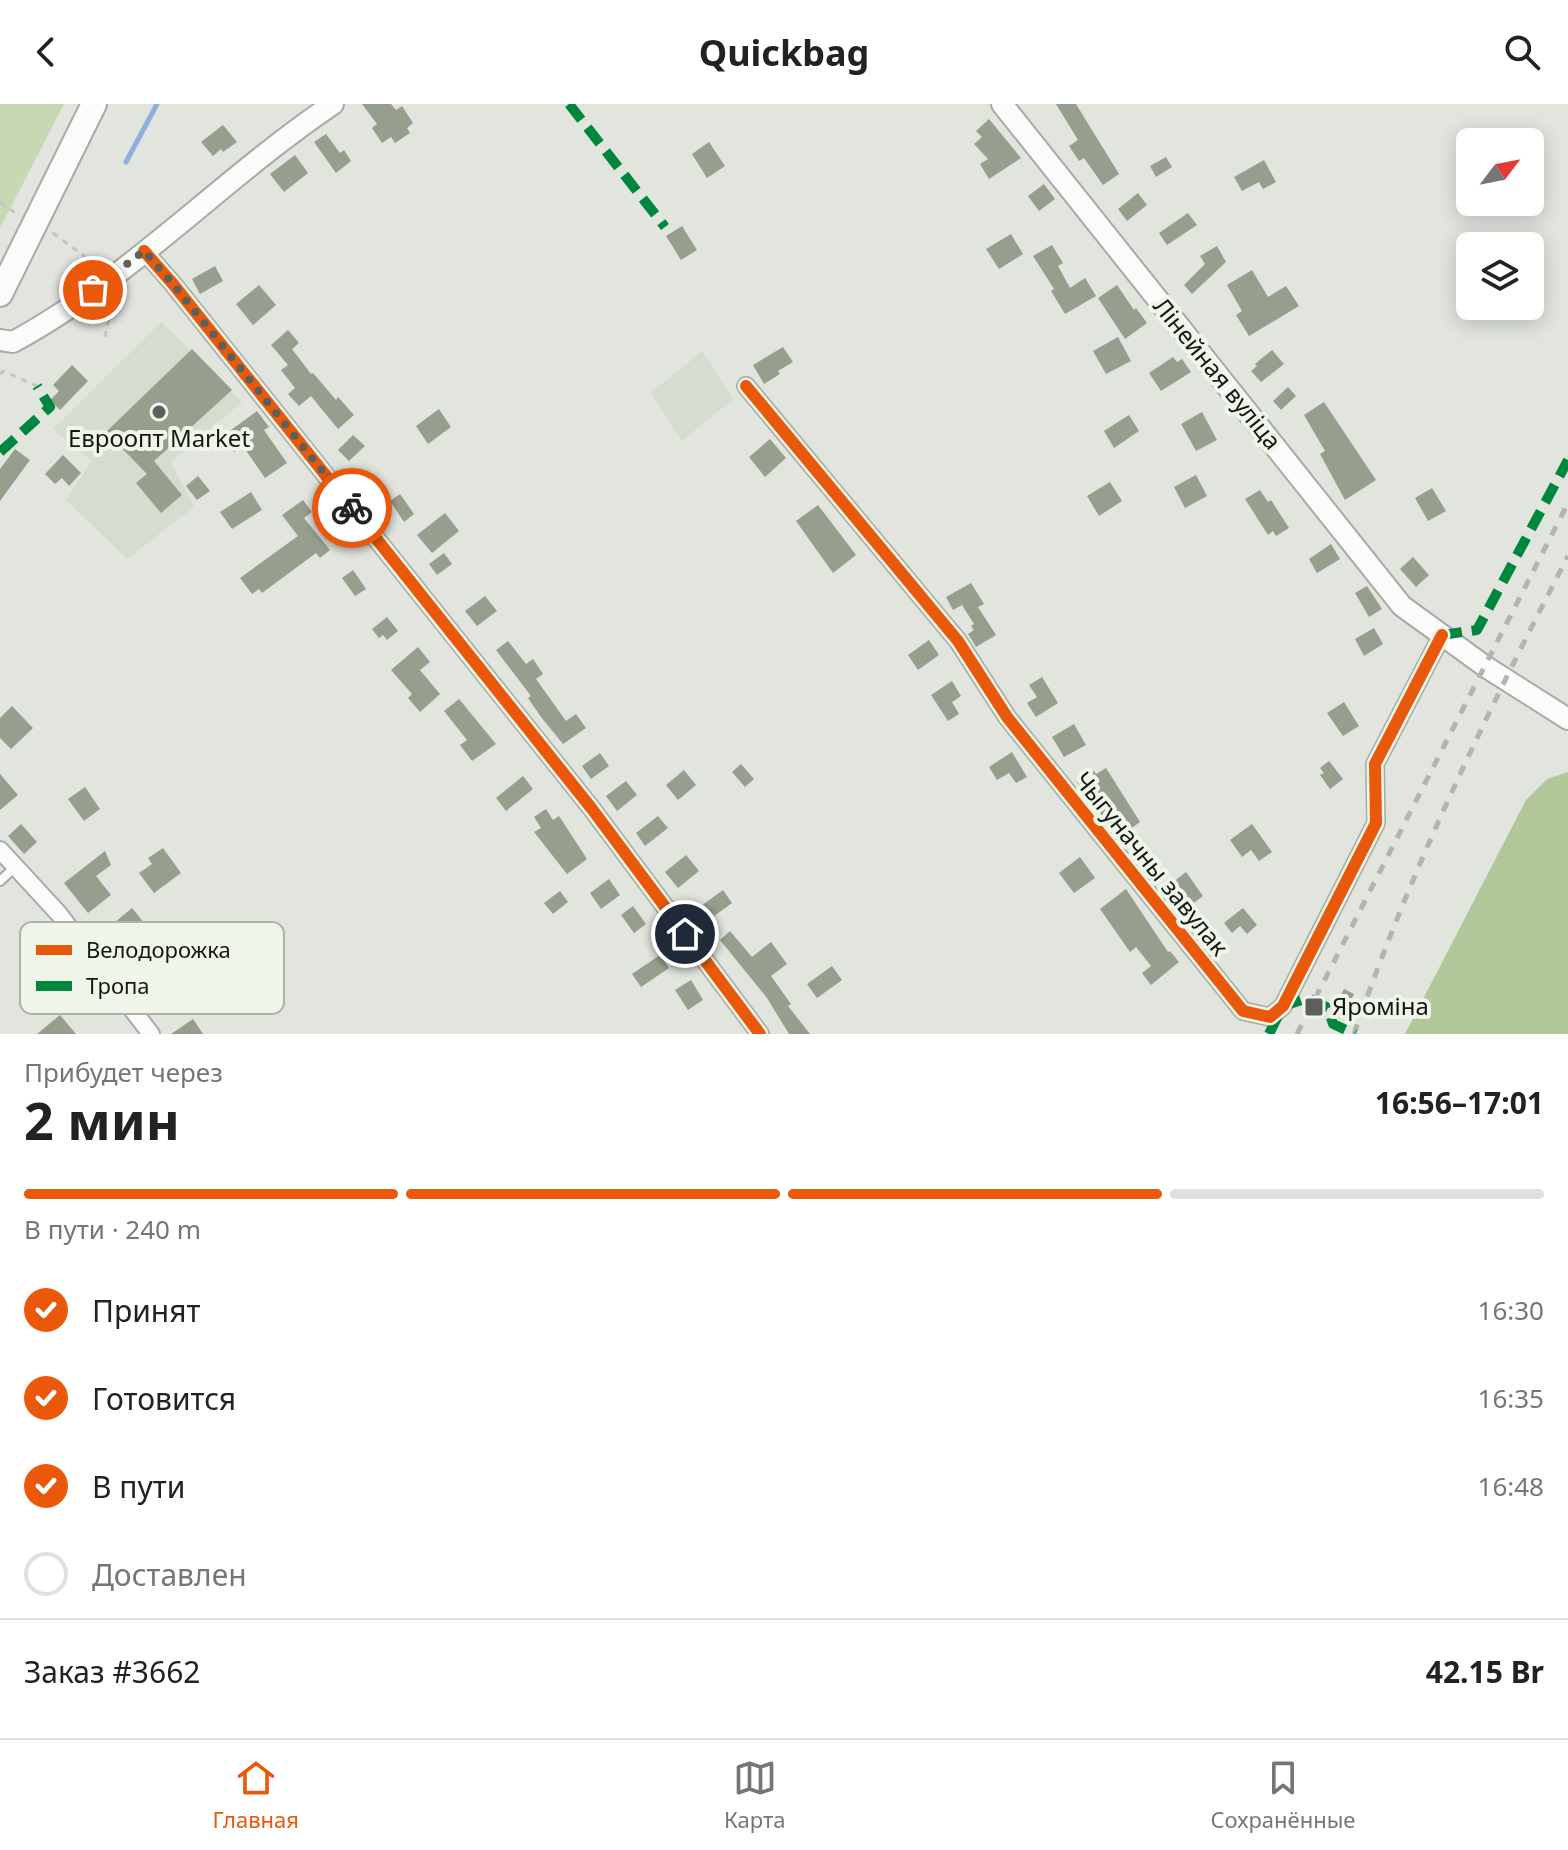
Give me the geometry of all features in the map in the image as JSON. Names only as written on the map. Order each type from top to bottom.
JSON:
[{"type":"main road","points":[[0,294],[94,104]]},
{"type":"street","points":[[0,340],[13,342],[42,326],[144,251],[274,145],[333,104]]},
{"type":"street","name":"Лінейная вуліца","points":[[1002,104],[1402,606],[1568,719]]},
{"type":"street","points":[[144,251],[592,809],[760,1034]]},
{"type":"street","name":"Чыгуначны завулак","points":[[746,386],[958,641],[1016,729],[1243,1011],[1270,1017],[1283,1006],[1376,823],[1375,764],[1442,635]]},
{"type":"street","points":[[0,850],[65,922]]},
{"type":"street","points":[[136,1014],[151,1034]]},
{"type":"lane","points":[[0,881],[15,866]]},
{"type":"path","points":[[0,202],[17,214]]},
{"type":"path","points":[[50,231],[106,272]]},
{"type":"path","points":[[105,337],[113,295]]},
{"type":"path","points":[[0,374],[3,371],[37,386]]},
{"type":"shaded area","points":[[161,322],[242,402],[171,462],[194,507],[127,559],[66,500],[92,461],[53,429]]},
{"type":"shaded area","points":[[702,351],[733,399],[682,441],[651,393]]},
{"type":"green space","points":[[0,104],[64,104],[0,228]]},
{"type":"green space","points":[[1568,772],[1568,1034],[1405,1034],[1526,800],[1547,779]]},
{"type":"building","points":[[362,104],[391,104],[396,110],[402,106],[413,123],[407,128],[410,133],[395,143],[391,137],[382,143],[372,128],[377,124]]},
{"type":"building","points":[[1056,104],[1076,104],[1119,174],[1103,185],[1084,158],[1079,161],[1069,146],[1078,140]]},
{"type":"building","points":[[989,119],[1021,158],[989,179],[980,164],[988,159],[974,144],[982,137],[976,131]]},
{"type":"building","points":[[223,125],[237,142],[213,156],[201,142]]},
{"type":"building","points":[[326,134],[340,153],[344,150],[351,161],[336,173],[314,142]]},
{"type":"building","points":[[709,142],[725,166],[707,178],[692,154]]},
{"type":"building","points":[[295,155],[308,173],[284,192],[270,174]]},
{"type":"building","points":[[1166,157],[1172,167],[1156,177],[1150,166]]},
{"type":"building","points":[[1264,160],[1276,182],[1263,189],[1259,182],[1242,191],[1234,177]]},
{"type":"building","points":[[1044,184],[1055,199],[1039,211],[1028,196]]},
{"type":"building","points":[[1138,193],[1147,205],[1127,221],[1118,209]]},
{"type":"building","points":[[1188,213],[1197,225],[1167,245],[1159,233]]},
{"type":"building","points":[[682,226],[697,250],[681,260],[666,236]]},
{"type":"building","points":[[1011,234],[1023,254],[999,269],[986,249]]},
{"type":"building","points":[[1052,245],[1063,263],[1058,266],[1070,288],[1085,278],[1096,296],[1065,314],[1051,291],[1054,289],[1033,256]]},
{"type":"building","points":[[1217,246],[1226,262],[1192,294],[1184,285],[1205,264],[1200,256]]},
{"type":"building","points":[[215,266],[223,281],[200,294],[192,279]]},
{"type":"building","points":[[1252,270],[1268,297],[1286,286],[1299,306],[1249,336],[1236,315],[1242,311],[1227,285]]},
{"type":"building","points":[[259,285],[276,305],[253,325],[236,304]]},
{"type":"building","points":[[1117,285],[1147,323],[1125,339],[1098,298]]},
{"type":"building","points":[[288,330],[299,343],[292,349],[311,374],[354,415],[338,429],[311,396],[299,406],[288,394],[295,388],[281,370],[288,365],[271,345]]},
{"type":"building","points":[[1118,337],[1131,361],[1106,374],[1093,351]]},
{"type":"building","points":[[783,347],[793,362],[764,384],[753,365]]},
{"type":"building","name":"Евроопт Market","points":[[192,349],[232,390],[154,461],[182,495],[161,513],[136,483],[147,474],[106,432]]},
{"type":"building","points":[[1272,350],[1284,364],[1261,382],[1251,371]]},
{"type":"building","points":[[1173,357],[1177,362],[1182,359],[1191,372],[1161,391],[1149,373]]},
{"type":"building","points":[[72,365],[88,381],[60,410],[50,400],[59,391],[53,385]]},
{"type":"building","points":[[1288,387],[1296,396],[1281,410],[1273,401]]},
{"type":"building","points":[[1324,402],[1376,480],[1345,500],[1320,454],[1325,451],[1304,415]]},
{"type":"building","points":[[439,409],[451,427],[428,444],[416,426]]},
{"type":"building","points":[[257,411],[269,427],[264,430],[287,463],[265,478],[243,446],[234,452],[223,436]]},
{"type":"building","points":[[1202,412],[1217,440],[1196,451],[1181,424]]},
{"type":"building","points":[[1129,415],[1139,431],[1114,448],[1104,431]]},
{"type":"building","points":[[353,435],[365,446],[349,461],[338,450]]},
{"type":"building","points":[[770,439],[786,458],[765,477],[749,457]]},
{"type":"building","points":[[15,449],[30,460],[0,501],[0,469]]},
{"type":"building","points":[[63,455],[81,473],[69,486],[62,478],[55,484],[45,474]]},
{"type":"building","points":[[1196,475],[1207,496],[1185,508],[1174,487]]},
{"type":"building","points":[[198,476],[210,491],[197,500],[186,486]]},
{"type":"building","points":[[1110,482],[1122,501],[1099,516],[1087,496]]},
{"type":"building","points":[[1432,488],[1446,511],[1428,521],[1415,498]]},
{"type":"building","points":[[1260,490],[1268,502],[1271,500],[1289,528],[1276,536],[1273,531],[1268,535],[1245,499]]},
{"type":"building","points":[[251,492],[262,510],[232,529],[220,512]]},
{"type":"building","points":[[400,494],[414,514],[404,522],[390,501]]},
{"type":"building","points":[[303,500],[312,512],[304,518],[330,550],[320,558],[316,553],[262,593],[259,589],[252,594],[240,578],[298,536],[282,515]]},
{"type":"building","points":[[818,505],[856,555],[833,573],[796,521]]},
{"type":"building","points":[[445,513],[459,531],[432,553],[417,535]]},
{"type":"building","points":[[1331,544],[1340,559],[1317,573],[1309,559]]},
{"type":"building","points":[[444,553],[452,564],[437,575],[429,564]]},
{"type":"building","points":[[1413,557],[1429,575],[1416,587],[1400,569]]},
{"type":"building","points":[[353,570],[366,589],[355,596],[342,578]]},
{"type":"building","points":[[971,583],[984,604],[978,607],[996,635],[976,647],[968,634],[974,630],[971,626],[974,624],[962,605],[953,610],[946,597]]},
{"type":"building","points":[[1367,586],[1382,609],[1369,617],[1355,593]]},
{"type":"building","points":[[485,596],[497,611],[477,626],[465,611]]},
{"type":"building","points":[[387,617],[398,631],[387,640],[383,635],[379,638],[372,629]]},
{"type":"building","points":[[1374,628],[1383,644],[1364,656],[1355,639]]},
{"type":"building","points":[[929,640],[939,655],[918,670],[908,655]]},
{"type":"building","points":[[508,641],[526,664],[533,659],[543,674],[536,679],[566,721],[576,714],[586,728],[563,744],[496,650]]},
{"type":"building","points":[[418,647],[430,662],[420,670],[440,694],[420,712],[408,698],[412,694],[391,670]]},
{"type":"building","points":[[1042,677],[1058,703],[1036,717],[1027,703],[1037,697],[1029,685]]},
{"type":"building","points":[[952,681],[961,696],[952,702],[959,714],[948,721],[931,695]]},
{"type":"building","points":[[459,699],[496,744],[472,761],[460,745],[467,740],[444,711]]},
{"type":"building","points":[[1344,702],[1359,726],[1343,736],[1327,713]]},
{"type":"building","points":[[12,706],[33,728],[11,749],[0,738],[0,718]]},
{"type":"building","points":[[1074,724],[1086,745],[1064,757],[1052,737]]},
{"type":"building","points":[[1012,752],[1027,777],[1016,783],[1009,773],[997,780],[989,767]]},
{"type":"building","points":[[600,753],[609,766],[591,779],[582,766]]},
{"type":"building","points":[[1329,761],[1343,779],[1330,789],[1320,775],[1324,773],[1320,768]]},
{"type":"building","points":[[741,764],[754,779],[745,787],[732,772]]},
{"type":"building","points":[[1106,768],[1140,822],[1118,838],[1077,782],[1094,771],[1096,774]]},
{"type":"building","points":[[684,770],[696,785],[678,800],[666,785]]},
{"type":"building","points":[[0,774],[18,795],[0,810]]},
{"type":"building","points":[[523,776],[533,789],[506,811],[496,798]]},
{"type":"building","points":[[626,781],[637,795],[617,811],[606,796]]},
{"type":"building","points":[[85,787],[100,809],[84,821],[68,799]]},
{"type":"building","points":[[546,809],[553,820],[559,816],[587,859],[567,874],[534,832],[541,828],[534,817]]},
{"type":"building","points":[[658,816],[668,828],[645,846],[636,833]]},
{"type":"building","points":[[21,824],[37,842],[24,854],[8,836]]},
{"type":"building","points":[[1252,824],[1272,852],[1259,861],[1251,850],[1242,857],[1230,840]]},
{"type":"building","points":[[163,848],[181,873],[154,893],[139,873],[152,864],[148,858]]},
{"type":"building","points":[[105,851],[111,865],[96,876],[111,895],[88,913],[64,883]]},
{"type":"building","points":[[686,855],[699,871],[678,888],[665,872]]},
{"type":"building","points":[[1080,857],[1095,878],[1074,893],[1059,873]]},
{"type":"building","points":[[1186,872],[1203,896],[1191,905],[1172,883]]},
{"type":"building","points":[[609,879],[620,895],[601,909],[590,893]]},
{"type":"building","points":[[1126,889],[1168,952],[1179,962],[1151,985],[1142,973],[1151,966],[1136,947],[1130,952],[1100,909]]},
{"type":"building","points":[[723,890],[732,903],[706,922],[697,909]]},
{"type":"building","points":[[560,891],[568,902],[553,914],[544,903]]},
{"type":"building","points":[[633,906],[646,924],[634,933],[621,915]]},
{"type":"building","points":[[132,908],[143,922],[115,922]]},
{"type":"building","points":[[1243,908],[1257,925],[1247,934],[1240,926],[1232,933],[1224,923]]},
{"type":"building","points":[[730,931],[752,957],[771,942],[787,964],[771,976],[791,1004],[788,1006],[810,1034],[789,1034],[767,998],[720,940]]},
{"type":"building","points":[[660,955],[669,968],[641,987],[632,974]]},
{"type":"building","points":[[832,966],[842,980],[817,998],[807,984]]},
{"type":"building","points":[[691,980],[703,1000],[688,1010],[675,990]]},
{"type":"building","points":[[1344,989],[1354,994],[1342,1019],[1331,1014]]},
{"type":"building","points":[[60,1015],[76,1034],[37,1034]]},
{"type":"building","points":[[193,1019],[203,1034],[171,1034]]},
{"type":"waterway","points":[[126,162],[157,104]]},
{"type":"railway","points":[[1297,1034],[1568,503]]},
{"type":"railway","points":[[1354,1034],[1400,911],[1452,791],[1568,556]]},
{"type":"marked path","points":[[569,104],[665,227]]},
{"type":"marked path","points":[[0,452],[50,407],[37,386]]},
{"type":"marked path","points":[[1442,635],[1477,630],[1568,460]]},
{"type":"marked path","points":[[1269,1034],[1283,1006],[1308,998],[1328,1008],[1333,1024],[1355,1034]]},
{"type":"cycle path","points":[[144,251],[592,809],[760,1034]]},
{"type":"cycle path","points":[[746,386],[958,641],[1007,717],[1243,1011],[1270,1017],[1283,1006],[1376,823],[1375,764],[1442,635]]},
{"type":"way so far","points":[[93,290],[144,251],[352,508]]},
{"type":"place","name":"Евроопт Market","points":[[159,412]]},
{"type":"place","name":"Яроміна","points":[[1314,1007]]},
{"type":"route","points":[[352,508],[592,809],[685,934]]}]
